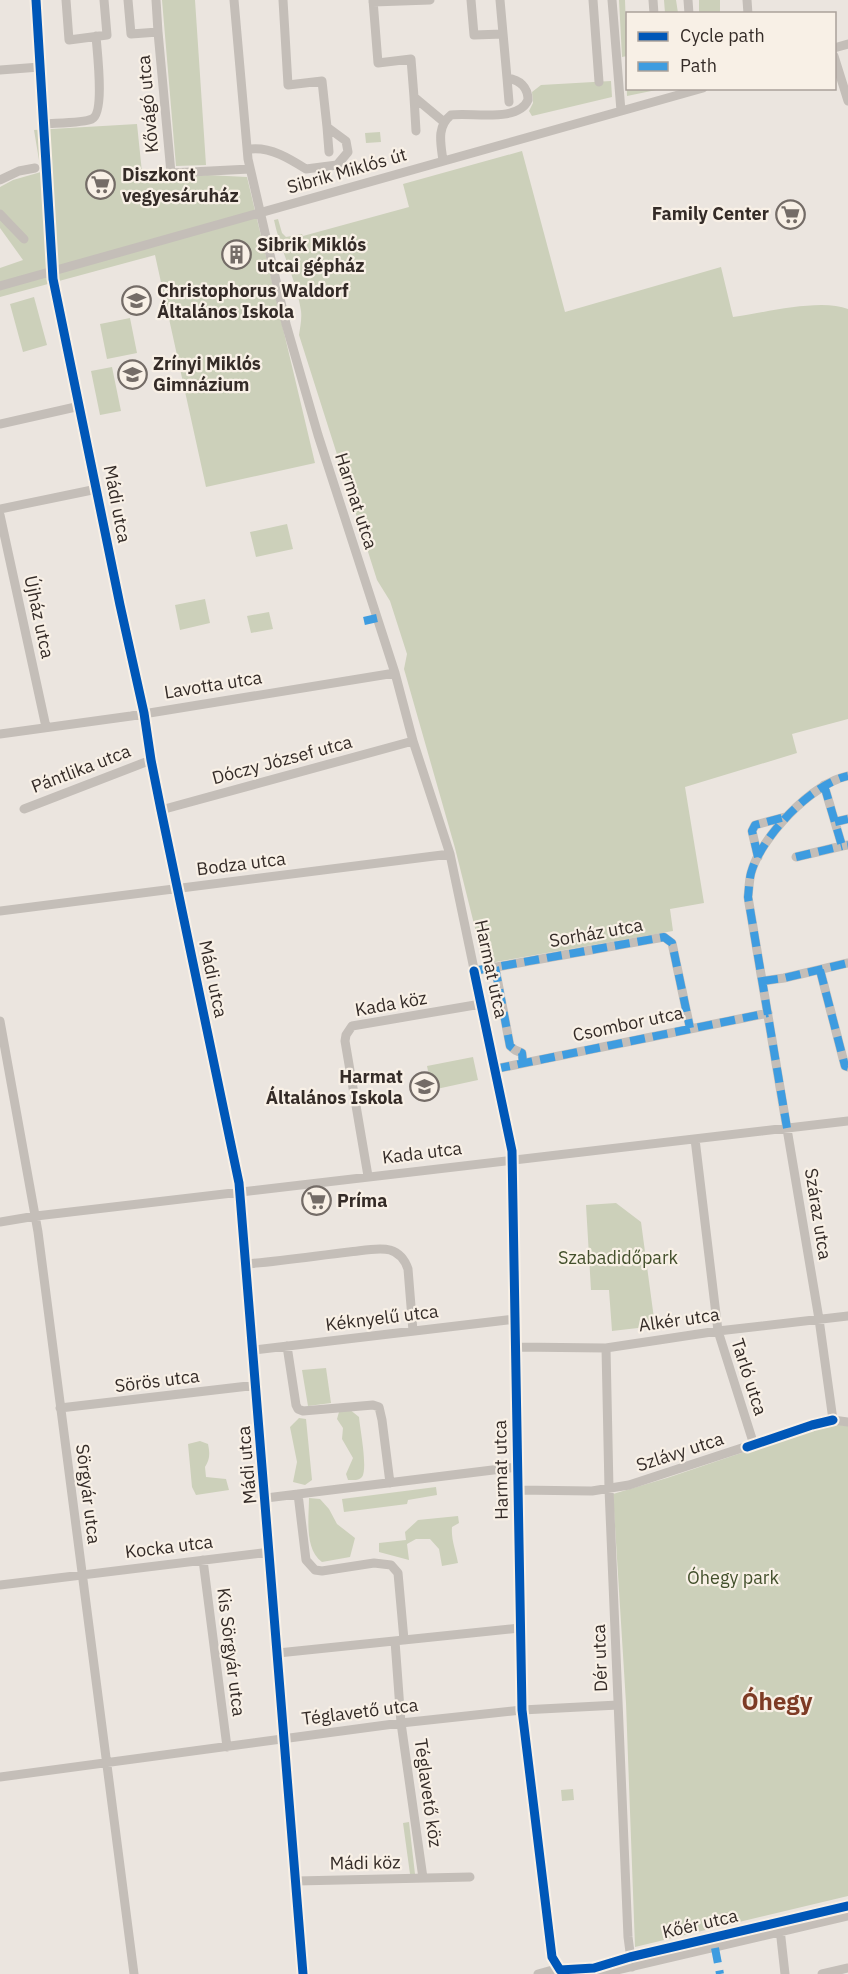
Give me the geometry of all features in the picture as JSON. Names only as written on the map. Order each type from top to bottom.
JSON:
[{"type":"street","name":"Mádi utca","points":[[36,0],[53,279],[144,713],[161,810],[240,1191],[303,1974]]},
{"type":"street","points":[[66,0],[69,40],[106,35],[104,0]]},
{"type":"street","name":"Kővágó utca","points":[[128,0],[130,34],[158,32]]},
{"type":"street","name":"Kővágó utca","points":[[156,0],[171,173]]},
{"type":"street","name":"Harmat utca","points":[[234,0],[250,170],[285,324],[450,854],[512,1160],[522,1710],[552,1957],[557,1972]]},
{"type":"street","points":[[283,0],[288,85],[322,81],[329,152]]},
{"type":"street","points":[[416,131],[411,59],[378,63],[373,1],[430,0]]},
{"type":"street","points":[[471,0],[474,35],[503,34]]},
{"type":"street","points":[[500,0],[509,102]]},
{"type":"street","points":[[593,0],[599,82]]},
{"type":"street","points":[[612,0],[621,111]]},
{"type":"street","points":[[44,124],[90,120],[97,115],[100,104],[96,36]]},
{"type":"street","points":[[836,62],[848,101]]},
{"type":"street","points":[[0,70],[40,67]]},
{"type":"street","points":[[443,161],[441,134],[444,122],[451,116],[511,114],[522,109],[528,100],[526,89],[516,79],[507,78]]},
{"type":"street","name":"Sibrik Miklós út","points":[[0,286],[696,90]]},
{"type":"street","points":[[414,97],[444,122]]},
{"type":"street","points":[[251,149],[260,148],[290,159],[306,169],[337,165],[348,152],[346,141],[327,128]]},
{"type":"street","points":[[0,180],[19,171],[35,168]]},
{"type":"street","name":"Kővágó utca","points":[[146,176],[250,170]]},
{"type":"street","points":[[0,214],[24,239]]},
{"type":"street","points":[[0,424],[80,406]]},
{"type":"street","points":[[0,509],[97,489]]},
{"type":"street","name":"Újház utca","points":[[0,515],[46,727]]},
{"type":"street","name":"Lavotta utca","points":[[0,735],[395,673]]},
{"type":"street","name":"Dóczy József utca","points":[[161,810],[413,741]]},
{"type":"street","name":"Pántlika utca","points":[[24,809],[151,760]]},
{"type":"street","points":[[758,857],[785,817],[824,785],[848,776]]},
{"type":"street","points":[[796,857],[845,845],[824,785]]},
{"type":"street","points":[[758,857],[752,831],[755,825],[785,817]]},
{"type":"street","points":[[836,822],[848,819]]},
{"type":"street","name":"Bodza utca","points":[[0,911],[450,854]]},
{"type":"street","name":"Száraz utca","points":[[758,857],[751,874],[748,897],[819,1319],[833,1420]]},
{"type":"street","name":"Sorház utca","points":[[474,970],[664,938],[672,943],[690,1028]]},
{"type":"street","points":[[763,981],[848,963]]},
{"type":"street","points":[[495,967],[510,1046],[522,1053],[523,1063]]},
{"type":"street","points":[[820,970],[845,1066],[848,1068]]},
{"type":"street","name":"Kada köz","points":[[368,1176],[345,1041],[348,1030],[352,1026],[481,1004]]},
{"type":"street","name":"Csombor utca","points":[[495,1069],[768,1013]]},
{"type":"street","name":"Sörgyár utca","points":[[0,1021],[36,1216],[134,1974]]},
{"type":"street","name":"Kada utca","points":[[0,1222],[240,1191],[848,1121]]},
{"type":"street","name":"Tarló utca","points":[[695,1139],[718,1331],[754,1445]]},
{"type":"street","points":[[247,1264],[362,1251],[386,1249],[393,1251],[406,1261],[413,1331]]},
{"type":"street","name":"Alkér utca","points":[[515,1347],[606,1348],[718,1331],[848,1316]]},
{"type":"street","name":"Kéknyelű utca","points":[[254,1350],[515,1318]]},
{"type":"street","points":[[287,1346],[298,1409],[303,1411],[373,1405],[379,1407],[390,1483]]},
{"type":"street","name":"Dér utca","points":[[606,1348],[609,1489],[631,1962]]},
{"type":"street","name":"Sörös utca","points":[[60,1408],[257,1385]]},
{"type":"street","name":"Szlávy utca","points":[[517,1490],[592,1491],[629,1485],[812,1425],[833,1420],[848,1422]]},
{"type":"street","points":[[266,1498],[517,1467]]},
{"type":"street","name":"Téglavető köz","points":[[298,1494],[306,1560],[310,1567],[322,1571],[374,1563],[391,1564],[398,1573],[401,1723],[423,1878]]},
{"type":"street","name":"Kocka utca","points":[[0,1585],[270,1552]]},
{"type":"street","name":"Kis Sörgyár utca","points":[[203,1560],[227,1747]]},
{"type":"street","points":[[278,1653],[520,1628]]},
{"type":"street","name":"Téglavető utca","points":[[0,1777],[401,1723],[522,1710],[618,1705]]},
{"type":"street","name":"Mádi köz","points":[[297,1881],[471,1876]]},
{"type":"street","name":"Kőér utca","points":[[779,1928],[848,1906]]},
{"type":"street","name":"Kőér utca","points":[[538,1974],[631,1962],[779,1928],[848,1916]]},
{"type":"street","points":[[779,1928],[785,1974]]},
{"type":"street","name":"Kőér utca","points":[[600,1974],[631,1962]]},
{"type":"street","points":[[822,1974],[848,1968]]},
{"type":"green space","points":[[162,0],[195,0],[206,165],[176,166]]},
{"type":"green space","points":[[619,0],[625,0],[626,56],[622,57]]},
{"type":"green space","points":[[664,0],[676,0],[678,12],[665,12]]},
{"type":"green space","points":[[699,0],[720,0],[720,12],[699,12]]},
{"type":"green space","points":[[611,81],[612,97],[532,116],[529,111],[533,103],[532,92],[541,85]]},
{"type":"green space","points":[[627,90],[656,90],[627,96]]},
{"type":"green space","points":[[137,124],[143,182],[207,175],[247,177],[315,463],[206,487],[155,255],[0,297],[0,268],[23,260],[0,228],[0,187],[13,180],[41,172],[34,130]]},
{"type":"green space","points":[[380,132],[381,142],[366,143],[365,133]]},
{"type":"green space","points":[[522,151],[565,312],[721,267],[733,317],[807,306],[823,305],[848,309],[848,719],[792,734],[797,753],[685,787],[704,903],[670,909],[673,931],[484,964],[455,848],[404,669],[407,654],[390,601],[377,580],[299,335],[301,314],[299,299],[274,220],[278,219],[282,233],[286,237],[302,234],[303,236],[409,207],[403,184]]},
{"type":"green space","points":[[34,297],[47,345],[23,352],[10,304]]},
{"type":"green space","points":[[130,318],[137,353],[107,359],[100,324]]},
{"type":"green space","points":[[112,367],[121,411],[100,415],[91,371]]},
{"type":"green space","points":[[287,524],[293,549],[256,557],[250,532]]},
{"type":"green space","points":[[205,599],[210,623],[180,630],[175,605]]},
{"type":"green space","points":[[269,612],[273,629],[251,633],[247,616]]},
{"type":"green space","points":[[473,1057],[478,1080],[432,1090],[427,1066]]},
{"type":"green space","name":"Szabadidőpark","points":[[616,1203],[641,1222],[655,1326],[612,1331],[609,1290],[591,1290],[586,1205]]},
{"type":"green space","points":[[326,1368],[331,1403],[308,1406],[302,1370]]},
{"type":"green space","points":[[349,1409],[359,1417],[363,1448],[364,1472],[361,1478],[356,1480],[348,1480],[346,1474],[353,1458],[342,1439],[343,1428],[337,1419],[339,1412]]},
{"type":"green space","points":[[299,1418],[306,1419],[312,1480],[305,1485],[293,1482],[297,1462],[290,1427]]},
{"type":"green space","name":"Óhegy park","points":[[834,1424],[848,1426],[848,1896],[635,1947],[626,1703],[613,1494],[812,1429]]},
{"type":"green space","points":[[200,1441],[208,1444],[209,1448],[209,1459],[205,1467],[206,1477],[226,1479],[229,1490],[196,1495],[192,1487],[188,1444]]},
{"type":"green space","points":[[436,1487],[437,1495],[408,1500],[407,1504],[344,1512],[342,1499]]},
{"type":"green space","points":[[309,1498],[320,1499],[329,1509],[337,1524],[355,1538],[350,1557],[322,1562],[316,1556],[309,1533]]},
{"type":"green space","points":[[458,1516],[459,1523],[452,1527],[452,1532],[458,1563],[442,1566],[439,1549],[430,1539],[416,1539],[407,1544],[409,1560],[379,1552],[379,1543],[406,1540],[405,1532],[418,1520]]},
{"type":"green space","points":[[573,1789],[574,1800],[562,1801],[561,1790]]},
{"type":"green space","points":[[409,1822],[415,1874],[410,1874],[403,1823]]},
{"type":"marked path","points":[[364,621],[377,618]]},
{"type":"marked path","points":[[787,1128],[748,897],[750,876],[765,844],[789,814],[819,789],[848,776]]},
{"type":"marked path","points":[[824,785],[842,846],[848,845]]},
{"type":"marked path","points":[[758,857],[752,831],[755,825],[785,817]]},
{"type":"marked path","points":[[835,822],[848,819]]},
{"type":"marked path","points":[[796,857],[842,846]]},
{"type":"marked path","points":[[479,970],[664,937],[672,943],[690,1028]]},
{"type":"marked path","points":[[763,981],[848,963]]},
{"type":"marked path","points":[[495,967],[510,1046],[522,1053],[523,1063]]},
{"type":"marked path","points":[[820,970],[845,1066],[848,1067]]},
{"type":"marked path","points":[[495,1069],[768,1013]]},
{"type":"marked path","points":[[715,1948],[720,1974]]},
{"type":"cycle path","points":[[36,0],[53,279],[239,1183],[303,1974]]},
{"type":"cycle path","points":[[474,971],[512,1151],[522,1710],[552,1957],[560,1970],[594,1968],[630,1957],[848,1906]]},
{"type":"cycle path","points":[[747,1447],[833,1420]]},
{"type":"place","name":"Diszkont vegyesáruház","points":[[101,185]]},
{"type":"place","name":"Family Center","points":[[790,214]]},
{"type":"place","name":"Sibrik Miklós utcai gépház","points":[[236,255]]},
{"type":"place","name":"Christophorus Waldorf Általános Iskola","points":[[136,301]]},
{"type":"place","name":"Zrínyi Miklós Gimnázium","points":[[132,374]]},
{"type":"place","name":"Harmat Általános Iskola","points":[[424,1087]]},
{"type":"place","name":"Príma","points":[[316,1201]]},
{"type":"district","name":"Óhegy","points":[[777,1702]]}]
